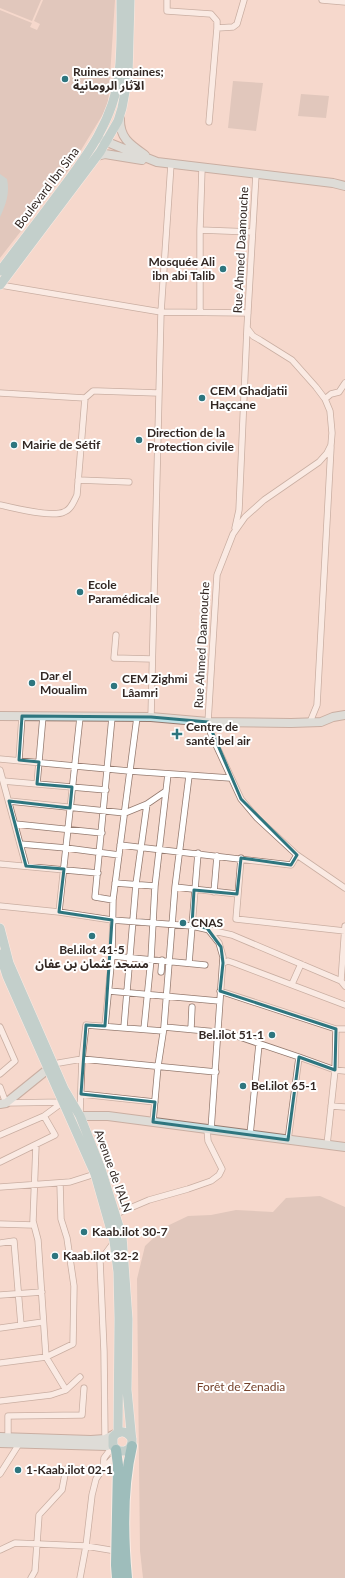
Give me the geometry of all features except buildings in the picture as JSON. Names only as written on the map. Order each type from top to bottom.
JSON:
[{"type":"highway","points":[[127,1578],[125,1554],[125,1507],[128,1465],[132,1442]]},
{"type":"highway","points":[[114,1448],[118,1465],[116,1550],[117,1578]]},
{"type":"main road","name":"Boulevard Ibn Sina","points":[[0,271],[76,170],[97,138],[107,118],[119,73],[121,0]]},
{"type":"main road","points":[[0,285],[97,156],[106,142],[120,113],[129,71],[130,0]]},
{"type":"main road","name":"Avenue de l'ALN","points":[[0,928],[9,963],[50,1066],[80,1116],[101,1169],[122,1236],[128,1320],[127,1390],[132,1442]]},
{"type":"main road","points":[[0,954],[7,976],[50,1066],[63,1102],[95,1174],[114,1241],[118,1272],[119,1319],[117,1433],[112,1440],[114,1448],[128,1450],[132,1442],[128,1434],[122,1432],[117,1433]]},
{"type":"street","points":[[167,0],[167,11],[211,14],[217,21],[208,122]]},
{"type":"street","points":[[217,28],[233,27],[238,24],[244,0]]},
{"type":"street","points":[[322,0],[345,2]]},
{"type":"street","points":[[120,113],[121,132],[126,139],[135,148],[157,162]]},
{"type":"street","points":[[97,138],[157,162]]},
{"type":"street","points":[[97,156],[105,154],[170,164],[333,183],[345,186]]},
{"type":"street","points":[[151,718],[158,393],[161,312],[170,164]]},
{"type":"street","points":[[200,312],[202,168]]},
{"type":"street","name":"Rue Ahmed Daamouche","points":[[208,722],[217,576],[233,534],[249,512],[319,462],[327,453],[331,445],[332,422],[330,411],[325,399],[296,364],[253,336],[247,328],[256,174]]},
{"type":"street","points":[[200,230],[252,232]]},
{"type":"street","points":[[0,285],[161,312],[248,313]]},
{"type":"street","points":[[233,534],[239,510],[247,328]]},
{"type":"street","points":[[325,399],[331,394],[339,392],[345,383]]},
{"type":"street","points":[[0,393],[85,398],[92,392],[98,391],[158,393]]},
{"type":"street","points":[[0,505],[55,515],[66,512],[73,504],[77,495],[85,398]]},
{"type":"street","points":[[310,722],[317,705],[331,445]]},
{"type":"street","points":[[78,480],[129,482]]},
{"type":"street","points":[[116,635],[114,658],[152,659]]},
{"type":"street","points":[[0,716],[137,717],[208,722],[321,722],[333,717],[345,715]]},
{"type":"street","points":[[19,760],[22,716]]},
{"type":"street","points":[[38,784],[43,716]]},
{"type":"street","points":[[59,912],[80,717]]},
{"type":"street","points":[[112,717],[95,897],[113,900]]},
{"type":"street","points":[[105,1026],[112,956],[113,900],[137,717]]},
{"type":"street","points":[[208,722],[211,734],[230,778],[241,799],[256,818],[297,856],[345,888]]},
{"type":"street","points":[[0,759],[188,776],[230,778]]},
{"type":"street","points":[[0,770],[26,866]]},
{"type":"street","points":[[144,1029],[154,923],[155,886],[168,774]]},
{"type":"street","points":[[153,1122],[158,1066],[164,1029],[175,887],[188,776]]},
{"type":"street","points":[[3,782],[106,790]]},
{"type":"street","points":[[9,801],[125,813],[147,804],[166,791]]},
{"type":"street","points":[[124,1027],[136,884],[147,804]]},
{"type":"street","points":[[15,824],[102,833]]},
{"type":"street","points":[[20,844],[119,855]]},
{"type":"street","points":[[120,844],[291,864],[297,856]]},
{"type":"street","points":[[189,963],[198,854]]},
{"type":"street","points":[[214,892],[218,856]]},
{"type":"street","points":[[241,858],[236,919],[345,931]]},
{"type":"street","points":[[0,864],[98,873]]},
{"type":"street","points":[[115,883],[155,886]]},
{"type":"street","points":[[175,887],[237,894]]},
{"type":"street","points":[[0,906],[59,912],[112,920],[207,928],[232,935],[341,981],[345,986]]},
{"type":"street","points":[[341,981],[345,926]]},
{"type":"street","points":[[116,1214],[149,1200],[211,1181],[219,1175],[222,1169],[208,1141],[216,1072],[219,1001],[223,957],[219,943],[207,928]]},
{"type":"street","points":[[112,956],[205,965]]},
{"type":"street","points":[[161,972],[162,960]]},
{"type":"street","points":[[223,963],[228,961],[234,963],[345,1005]]},
{"type":"street","points":[[292,984],[301,964]]},
{"type":"street","points":[[109,991],[219,1001]]},
{"type":"street","points":[[220,991],[336,1029],[345,1029]]},
{"type":"street","points":[[191,1029],[192,1007]]},
{"type":"street","points":[[345,1071],[335,1070],[241,1037],[218,1031],[191,1029],[144,1029],[86,1025],[79,1105],[80,1116],[108,1116],[327,1146],[345,1147]]},
{"type":"street","points":[[0,1027],[15,1061],[0,1074]]},
{"type":"street","points":[[327,1146],[335,1070],[336,1029]]},
{"type":"street","points":[[250,1135],[259,1044]]},
{"type":"street","points":[[288,1140],[299,1057]]},
{"type":"street","points":[[2,1104],[50,1066],[82,1060],[216,1072]]},
{"type":"street","points":[[0,1087],[2,1104]]},
{"type":"street","points":[[81,1094],[155,1102]]},
{"type":"street","points":[[2,1104],[63,1102]]},
{"type":"street","points":[[0,1135],[44,1116],[63,1102]]},
{"type":"street","points":[[331,1106],[345,1107]]},
{"type":"street","points":[[0,1162],[55,1135],[44,1116]]},
{"type":"street","points":[[36,1145],[33,1224],[38,1240],[46,1357],[66,1390]]},
{"type":"street","points":[[0,1187],[70,1182],[95,1174]]},
{"type":"street","points":[[0,1363],[46,1357],[73,1344],[74,1286],[67,1238],[61,1218],[60,1183]]},
{"type":"street","points":[[0,1224],[33,1224]]},
{"type":"street","points":[[0,1243],[14,1241],[21,1325]]},
{"type":"street","points":[[80,1578],[86,1546],[92,1495],[96,1479],[114,1448],[104,1351],[100,1261],[114,1241]]},
{"type":"street","points":[[0,1295],[42,1292]]},
{"type":"street","points":[[0,1328],[43,1322]]},
{"type":"street","points":[[0,1401],[38,1398],[66,1390],[80,1377]]},
{"type":"street","points":[[84,1388],[82,1415],[8,1416],[4,1437],[91,1440],[114,1448]]},
{"type":"street","points":[[0,1443],[107,1446],[114,1448]]},
{"type":"street","points":[[0,1474],[19,1444]]},
{"type":"street","points":[[102,1470],[104,1458],[114,1448]]},
{"type":"street","points":[[31,1578],[35,1571],[39,1515],[62,1490],[66,1469],[102,1470]]},
{"type":"street","points":[[0,1550],[15,1543],[86,1546],[116,1550]]},
{"type":"highlighted area","points":[[22,716],[151,717],[208,722],[241,799],[297,855],[291,865],[241,858],[237,894],[194,890],[192,926],[207,928],[221,947],[223,963],[220,991],[336,1029],[335,1070],[299,1057],[288,1140],[153,1122],[155,1102],[81,1094],[86,1025],[105,1026],[112,920],[59,912],[64,869],[26,866],[9,801],[70,808],[72,787],[37,784],[39,762],[19,760]]},
{"type":"green space","points":[[0,0],[41,0],[32,21],[0,8]]},
{"type":"green space","name":"Ruines romaines; الآثار الرومانية","points":[[43,0],[115,0],[108,106],[70,168],[0,258],[0,10],[32,23],[30,27],[37,30],[40,24],[34,21]]},
{"type":"green space","points":[[233,81],[263,83],[256,131],[228,128]]},
{"type":"green space","points":[[301,94],[329,96],[326,118],[298,116]]},
{"type":"green space","name":"Forêt de Zenadia","points":[[320,1196],[345,1207],[345,1578],[143,1578],[140,1551],[137,1279],[145,1246],[165,1227],[188,1216],[211,1215],[236,1210],[273,1212],[286,1198]]},
{"type":"water","points":[[0,174],[7,179],[8,194],[0,217]]},
{"type":"place","name":"Ruines romaines; الآثار الرومانية","points":[[65,79]]},
{"type":"place","name":"Mosquée Ali ibn abi Talib","points":[[223,269]]},
{"type":"place","name":"CEM Ghadjatii Haçcane","points":[[202,398]]},
{"type":"place","name":"Direction de la Protection civile","points":[[139,440]]},
{"type":"place","name":"Mairie de Sétif","points":[[14,445]]},
{"type":"place","name":"Ecole Paramédicale","points":[[80,592]]},
{"type":"place","name":"Dar el Moualim","points":[[32,683]]},
{"type":"place","name":"CEM Zighmi Lâamri","points":[[114,686]]},
{"type":"place","name":"Centre de santé bel air","points":[[177,734]]},
{"type":"place","name":"CNAS","points":[[183,923]]},
{"type":"place","name":"Bel.ilot 41-5 مسجد عثمان بن عفان","points":[[92,936]]},
{"type":"place","name":"Bel.ilot 51-1","points":[[272,1035]]},
{"type":"place","name":"Bel.ilot 65-1","points":[[243,1086]]},
{"type":"place","name":"Kaab.ilot 30-7","points":[[84,1232]]},
{"type":"place","name":"Kaab.ilot 32-2","points":[[55,1256]]},
{"type":"place","name":"1-Kaab.ilot 02-1","points":[[18,1470]]}]
